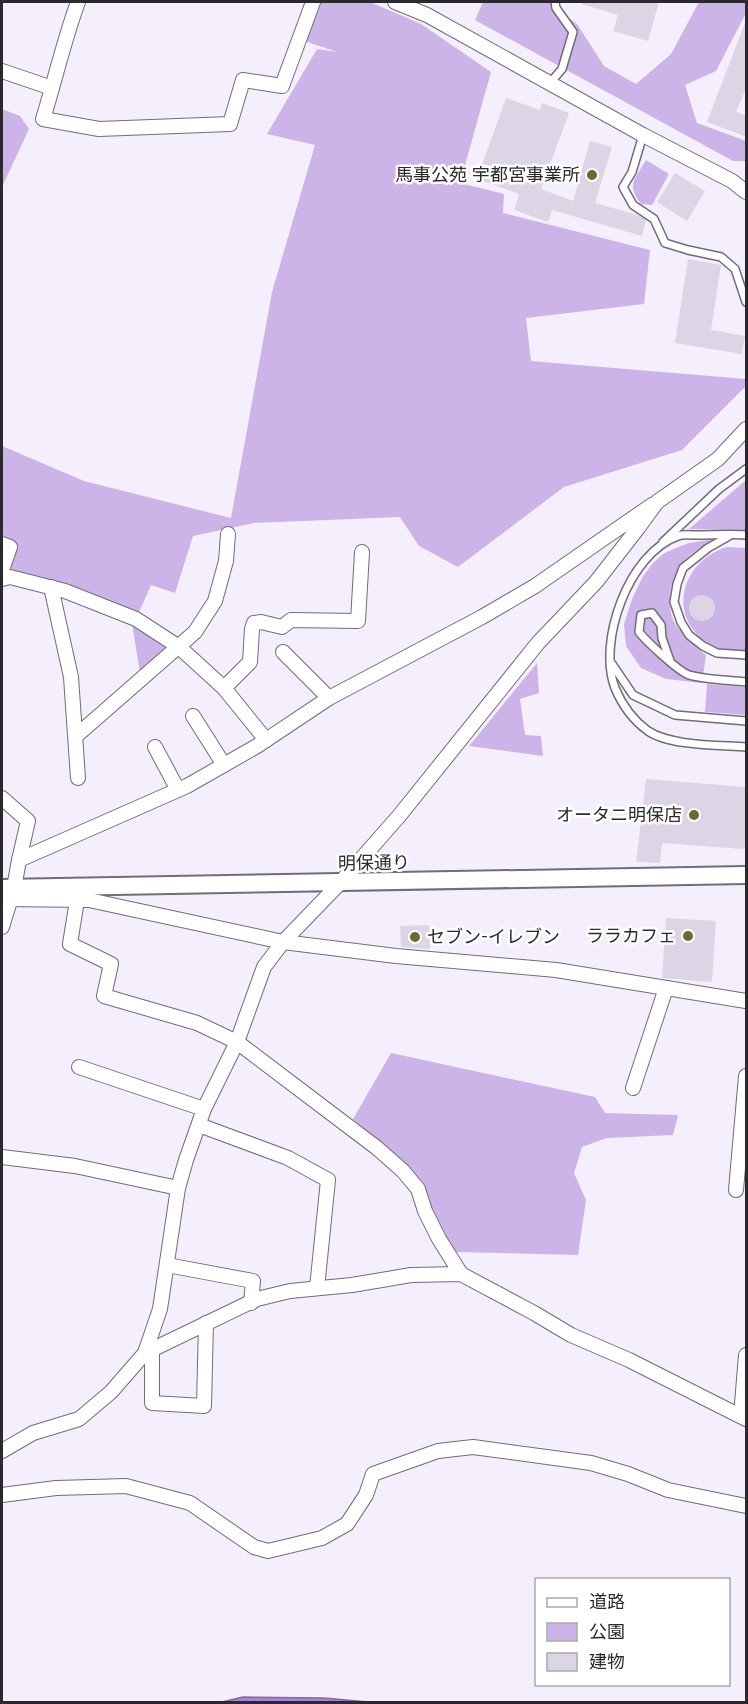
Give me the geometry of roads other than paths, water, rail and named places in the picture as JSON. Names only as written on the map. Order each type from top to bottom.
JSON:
[{"type":"street","points":[[78,2],[64,41],[43,119],[99,129],[230,124],[243,80],[282,86],[313,2]]},
{"type":"street","points":[[395,2],[427,15],[643,135],[732,181],[747,192]]},
{"type":"street","points":[[2,71],[52,88]]},
{"type":"street","points":[[11,885],[224,765],[329,698],[482,617],[535,586],[718,459],[747,429]]},
{"type":"street","points":[[206,1323],[204,1406],[152,1403],[149,1351],[160,1309],[178,1188],[204,1109],[237,1042],[264,967],[283,942],[340,883],[399,816],[538,642],[596,582],[657,502]]},
{"type":"street","points":[[76,736],[195,632],[215,601],[226,561],[228,534]]},
{"type":"street","points":[[2,544],[10,547],[2,570]]},
{"type":"street","points":[[224,688],[250,663],[254,623],[261,622],[282,627],[291,620],[358,621],[362,552]]},
{"type":"street","points":[[2,579],[10,577],[65,591],[136,619],[179,647],[224,688],[266,740]]},
{"type":"street","points":[[51,587],[70,677],[78,778]]},
{"type":"street","points":[[283,652],[329,698]]},
{"type":"street","points":[[193,717],[224,765]]},
{"type":"street","points":[[155,747],[177,790]]},
{"type":"street","points":[[2,798],[28,821],[2,927]]},
{"type":"street","points":[[2,874],[11,885],[283,942],[396,957],[556,970],[747,1001]]},
{"type":"street","name":"明保通り","points":[[11,885],[340,883],[747,875]]},
{"type":"street","points":[[77,900],[70,944],[111,964],[104,996],[197,1023],[237,1042],[377,1148],[403,1171],[418,1189],[425,1211],[439,1239],[461,1274]]},
{"type":"street","points":[[633,1088],[666,988]]},
{"type":"street","points":[[79,1067],[204,1109]]},
{"type":"street","points":[[736,1191],[747,1076]]},
{"type":"street","points":[[199,1125],[288,1158],[328,1180],[317,1288]]},
{"type":"street","points":[[2,1157],[75,1166],[178,1188]]},
{"type":"street","points":[[167,1265],[253,1281],[251,1303]]},
{"type":"street","points":[[2,1451],[33,1433],[79,1419],[111,1392],[149,1351],[257,1299],[290,1291],[352,1285],[411,1275],[461,1274],[571,1335],[629,1360],[744,1418],[747,1355]]},
{"type":"street","points":[[2,1495],[56,1488],[126,1486],[190,1503],[254,1547],[268,1551],[322,1538],[347,1524],[366,1495],[373,1474],[438,1451],[473,1447],[591,1462],[668,1490],[747,1506]]},
{"type":"lane","points":[[550,83],[562,69],[573,32],[556,8],[555,2]]},
{"type":"lane","points":[[643,135],[632,172],[623,187],[633,206],[654,219],[665,243],[721,256],[735,269],[747,302]]},
{"type":"lane","points":[[747,469],[719,489],[633,574],[620,605],[612,634],[610,662],[615,687],[627,712],[650,732],[676,741],[747,747]]},
{"type":"lane","points":[[731,534],[708,548],[683,568],[674,602],[681,622],[689,635],[703,646],[717,653],[747,655]]},
{"type":"lane","points":[[657,548],[680,535],[747,535]]},
{"type":"lane","points":[[670,661],[662,638],[661,625],[652,613],[641,615],[639,632],[649,644],[670,661],[687,674],[747,682]]},
{"type":"lane","points":[[610,662],[633,695],[675,715],[747,721]]},
{"type":"place","name":"馬事公苑 宇都宮事業所","points":[[592,175]]},
{"type":"place","name":"オータニ明保店","points":[[694,815]]},
{"type":"place","name":"ララカフェ","points":[[688,936]]},
{"type":"place","name":"セブン-イレブン","points":[[415,937]]}]
